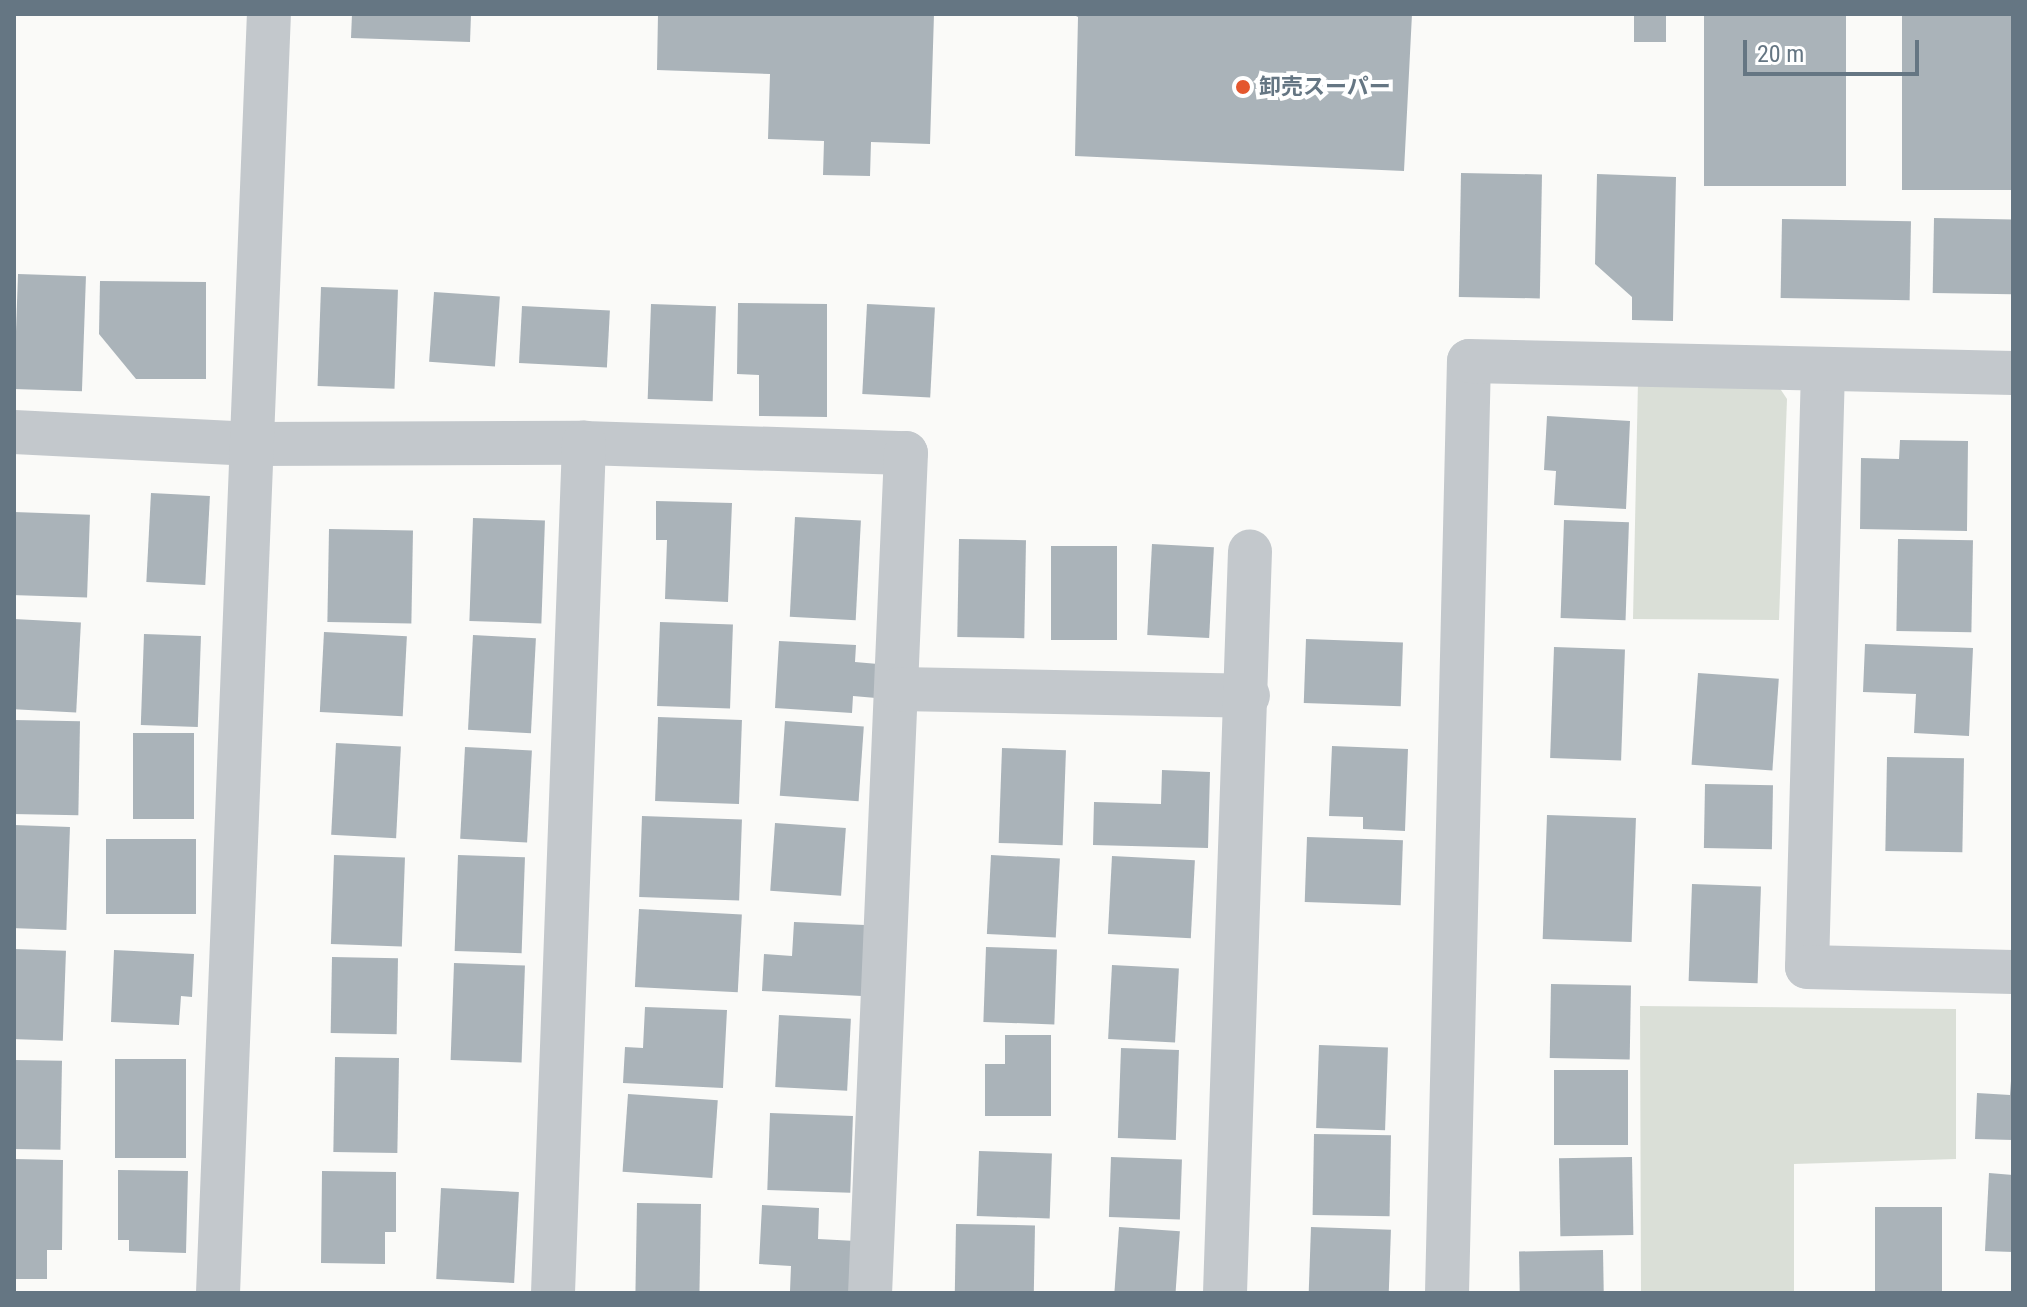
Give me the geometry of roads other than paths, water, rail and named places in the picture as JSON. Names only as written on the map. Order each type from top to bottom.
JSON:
[{"type":"street","points":[[218,1293],[269,14]]},
{"type":"street","points":[[1447,1293],[1469,361],[2013,373]]},
{"type":"street","points":[[1823,369],[1807,967],[2013,972]]},
{"type":"street","points":[[14,432],[253,444],[584,443],[906,453],[899,689],[870,1293]]},
{"type":"street","points":[[553,1293],[584,443]]},
{"type":"street","points":[[1225,1293],[1248,696],[1250,551]]},
{"type":"street","points":[[899,689],[1248,696]]},
{"type":"place","name":"卸売スーパー","points":[[1243,87]]}]
